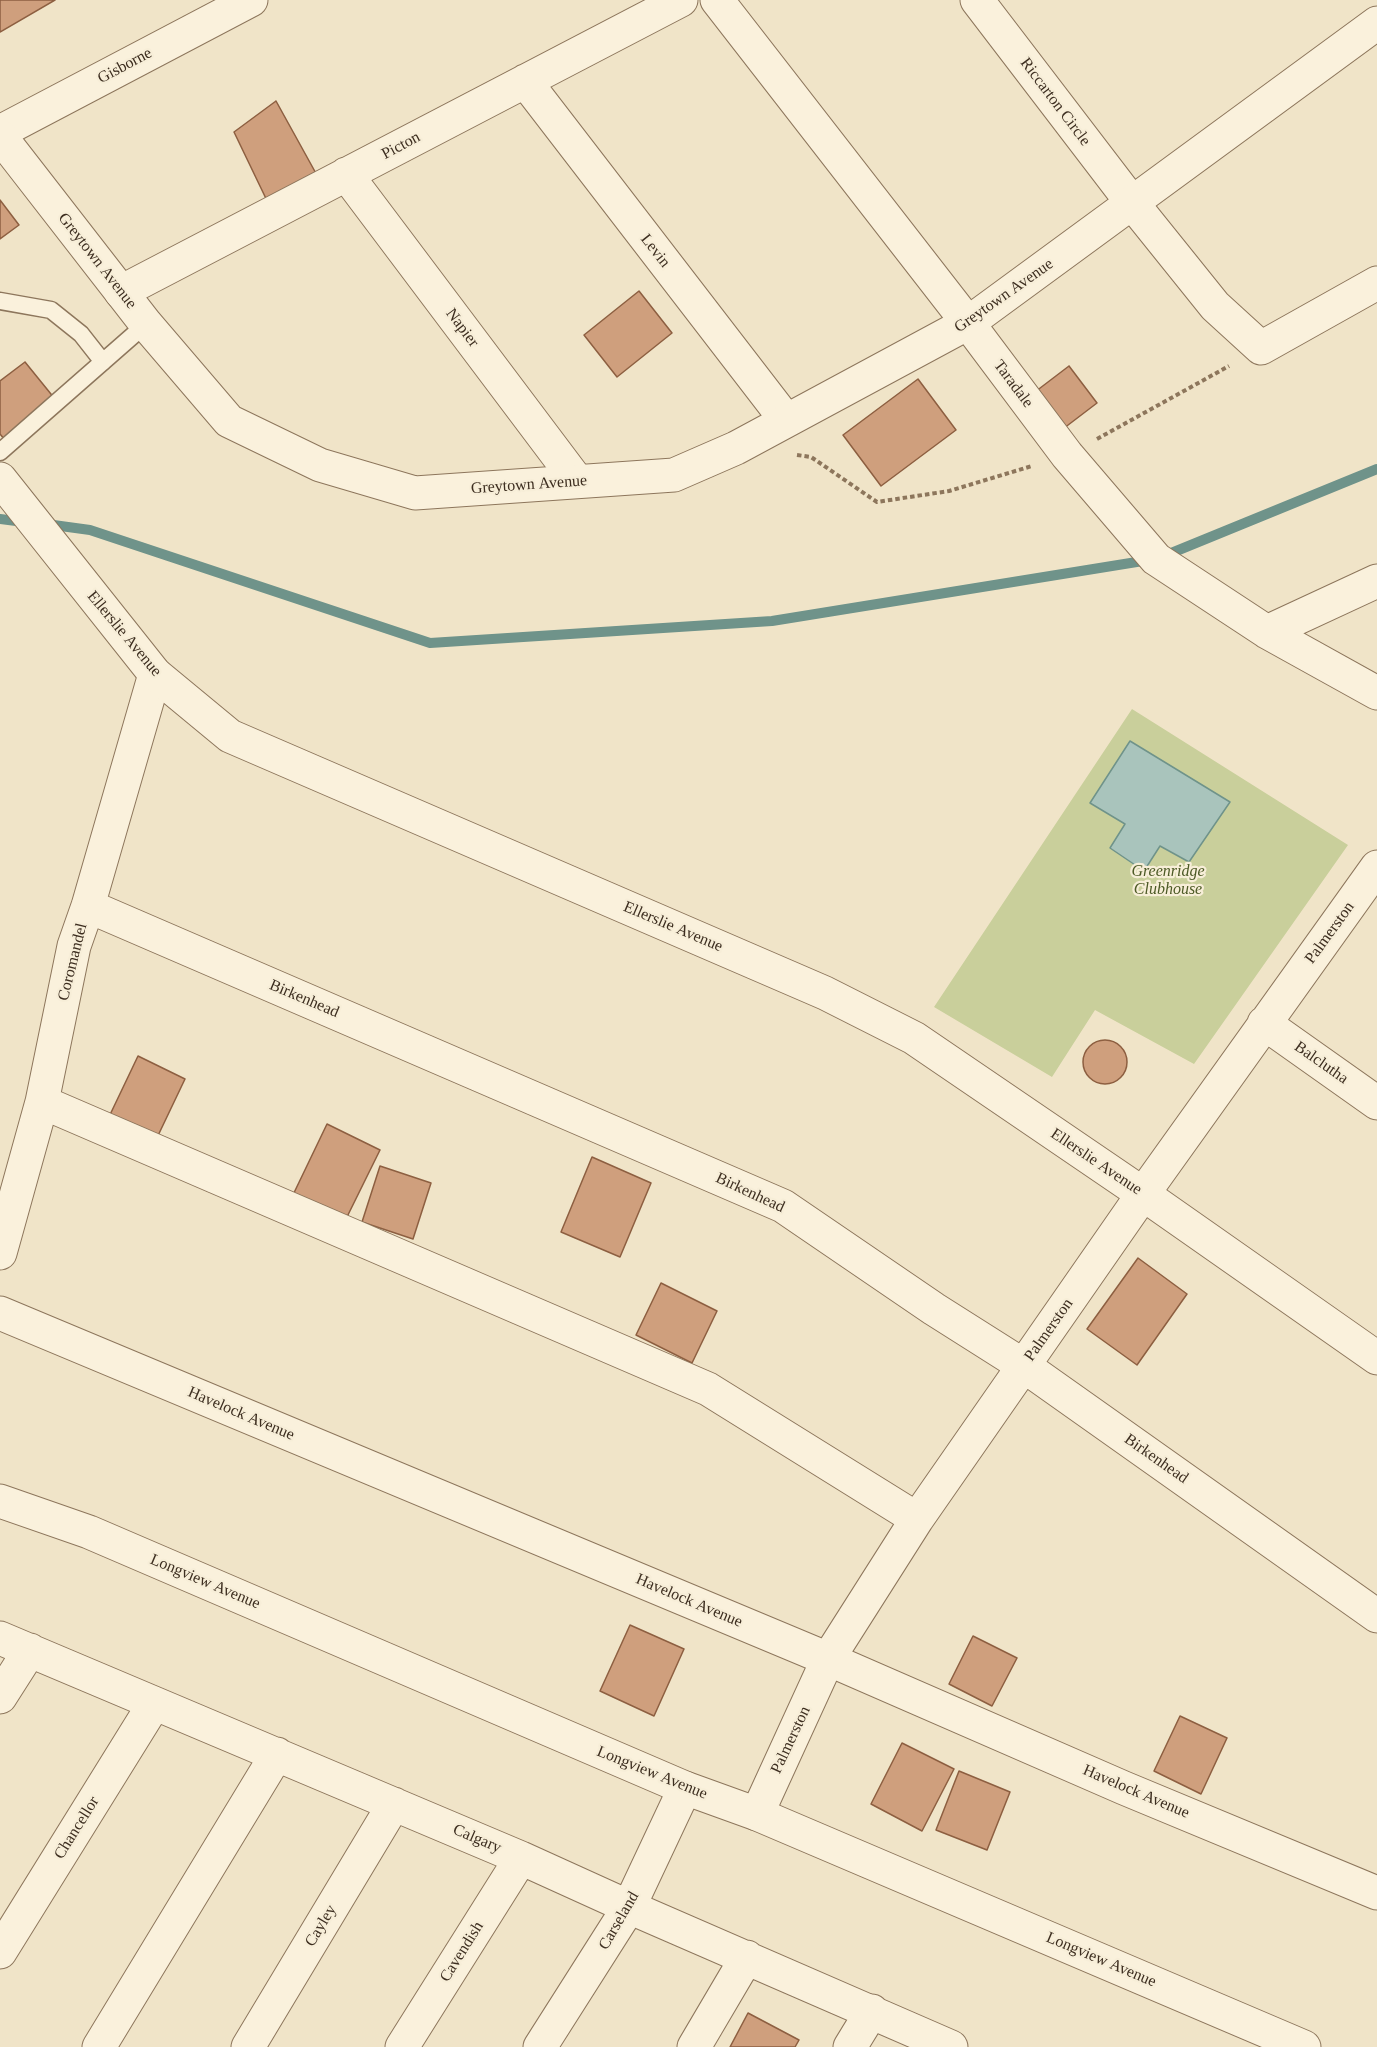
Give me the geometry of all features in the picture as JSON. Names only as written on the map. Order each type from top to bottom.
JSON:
[{"type":"street","name":"Gisborne","points":[[0,134],[251,0]]},
{"type":"street","name":"Picton","points":[[121,292],[681,0]]},
{"type":"street","name":"Taradale","points":[[717,0],[968,323],[1067,455],[1156,559],[1267,632],[1377,693]]},
{"type":"street","name":"Riccarton Circle","points":[[976,0],[1133,204]]},
{"type":"street","name":"Greytown Avenue","points":[[0,134],[146,324],[229,421],[320,465],[415,493],[674,475],[736,448],[968,323],[1377,23]]},
{"type":"street","name":"Levin","points":[[525,81],[786,420]]},
{"type":"street","name":"Napier","points":[[346,174],[577,481]]},
{"type":"street","points":[[1133,204],[1215,306],[1261,348],[1377,283]]},
{"type":"street","name":"Ellerslie Avenue","points":[[5,486],[154,674],[230,736],[825,993],[914,1038],[1143,1194],[1377,1358]]},
{"type":"street","points":[[1267,632],[1377,581]]},
{"type":"street","name":"Coromandel","points":[[0,1253],[42,1102],[74,946],[88,906],[154,674]]},
{"type":"street","name":"Palmerston","points":[[758,1814],[828,1659],[917,1519],[1143,1194],[1377,867]]},
{"type":"street","name":"Birkenhead","points":[[88,906],[783,1206],[934,1309],[1024,1366],[1377,1616]]},
{"type":"street","name":"Balclutha","points":[[1264,1023],[1377,1103]]},
{"type":"street","points":[[42,1102],[708,1389],[917,1519]]},
{"type":"street","name":"Havelock Avenue","points":[[0,1313],[828,1659],[1124,1788],[1377,1893]]},
{"type":"street","name":"Longview Avenue","points":[[0,1501],[88,1532],[685,1788],[758,1814],[1304,2047]]},
{"type":"street","name":"Calgary","points":[[0,1638],[521,1858],[951,2047]]},
{"type":"street","points":[[0,1697],[30,1650]]},
{"type":"street","name":"Chancellor","points":[[0,1952],[153,1704]]},
{"type":"street","points":[[99,2047],[278,1754]]},
{"type":"street","name":"Carseland","points":[[540,2047],[629,1907],[685,1788]]},
{"type":"street","name":"Cayley","points":[[248,2047],[394,1804]]},
{"type":"street","name":"Cavendish","points":[[402,2047],[521,1858]]},
{"type":"street","points":[[694,2047],[747,1957]]},
{"type":"street","points":[[850,2047],[872,2011]]},
{"type":"lane","points":[[0,301],[51,310],[81,334],[103,362]]},
{"type":"lane","points":[[0,452],[146,324]]},
{"type":"path","points":[[790,454],[811,457],[877,502],[949,491],[1067,455],[1261,348]]},
{"type":"green space","name":"Greenridge Clubhouse","points":[[1132,709],[1348,845],[1194,1064],[1095,1010],[1052,1077],[934,1007]]},
{"type":"water","points":[[1130,741],[1230,802],[1189,862],[1160,846],[1144,871],[1110,848],[1125,824],[1090,803]]},
{"type":"building","points":[[0,0],[55,0],[0,32]]},
{"type":"building","points":[[276,101],[318,177],[271,209],[234,132]]},
{"type":"building","points":[[0,200],[19,225],[0,239]]},
{"type":"building","points":[[639,291],[672,333],[617,377],[584,335]]},
{"type":"building","points":[[25,362],[55,399],[5,440],[0,434],[0,381]]},
{"type":"building","points":[[1069,366],[1097,403],[1055,435],[1027,398]]},
{"type":"building","points":[[918,379],[956,430],[881,486],[843,435]]},
{"type":"building","points":[[1105,1040],[1114,1041],[1121,1046],[1126,1053],[1126,1071],[1121,1078],[1114,1083],[1105,1084],[1096,1083],[1089,1078],[1084,1071],[1083,1062],[1084,1053],[1089,1046],[1096,1041]]},
{"type":"building","points":[[138,1056],[185,1079],[154,1144],[107,1121]]},
{"type":"building","points":[[327,1124],[380,1150],[343,1225],[291,1199]]},
{"type":"building","points":[[592,1157],[651,1183],[620,1257],[561,1232]]},
{"type":"building","points":[[380,1166],[431,1183],[413,1239],[362,1222]]},
{"type":"building","points":[[1138,1258],[1187,1294],[1137,1365],[1087,1329]]},
{"type":"building","points":[[661,1283],[717,1311],[692,1363],[636,1335]]},
{"type":"building","points":[[630,1625],[684,1649],[654,1716],[600,1691]]},
{"type":"building","points":[[973,1636],[1017,1658],[992,1706],[949,1684]]},
{"type":"building","points":[[1180,1716],[1227,1738],[1201,1794],[1154,1771]]},
{"type":"building","points":[[902,1743],[954,1769],[922,1831],[871,1804]]},
{"type":"building","points":[[959,1771],[1010,1792],[987,1850],[936,1830]]},
{"type":"building","points":[[748,2013],[799,2040],[795,2047],[730,2047]]},
{"type":"waterway","points":[[1164,556],[1377,469]]},
{"type":"waterway","points":[[0,519],[24,522]]},
{"type":"waterway","points":[[46,524],[90,530],[430,643],[772,621],[1149,560]]}]
